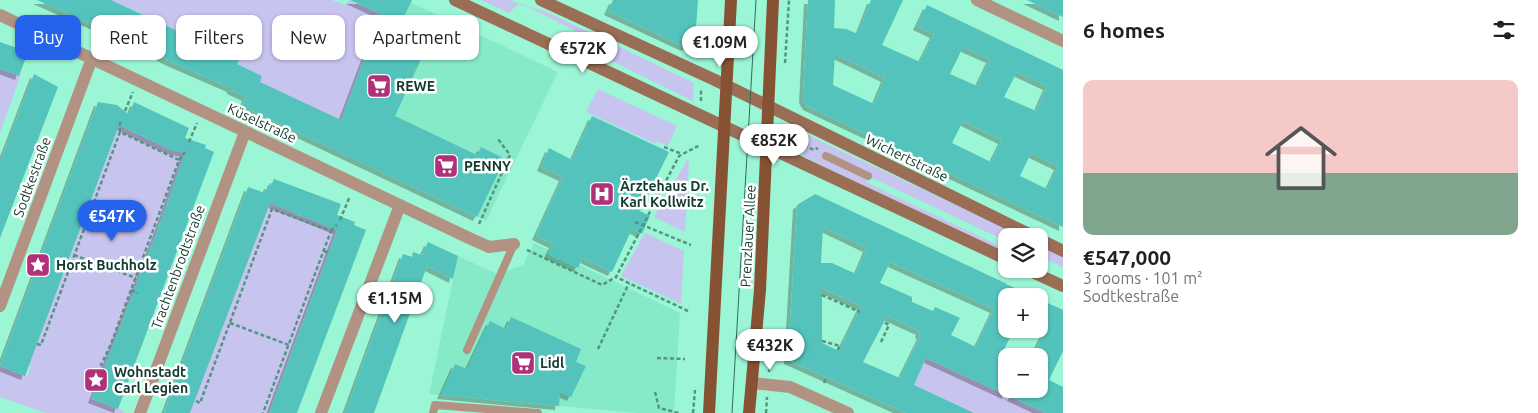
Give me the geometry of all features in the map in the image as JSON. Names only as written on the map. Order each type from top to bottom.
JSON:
[{"type":"main road","name":"Prenzlauer Allee","points":[[710,413],[731,0]]},
{"type":"main road","name":"Prenzlauer Allee","points":[[749,413],[760,290],[773,0]]},
{"type":"street","points":[[455,0],[998,255]]},
{"type":"street","name":"Wichertstraße","points":[[541,0],[727,86],[1017,228]]},
{"type":"street","points":[[977,0],[1063,40]]},
{"type":"street","name":"Küselstraße","points":[[0,15],[91,58]]},
{"type":"street","name":"Sodtkestraße","points":[[0,306],[91,60]]},
{"type":"street","name":"Küselstraße","points":[[96,60],[489,247],[514,244]]},
{"type":"street","name":"Trachtenbrodtstraße","points":[[140,413],[245,132]]},
{"type":"street","points":[[321,413],[400,205]]},
{"type":"street","points":[[1048,244],[1063,251]]},
{"type":"street","points":[[1046,278],[1063,286]]},
{"type":"street","points":[[752,383],[790,386],[848,413]]},
{"type":"lane","points":[[826,156],[868,176]]},
{"type":"lane","points":[[467,350],[514,244]]},
{"type":"lane","points":[[433,413],[435,405],[538,413]]},
{"type":"path","points":[[701,85],[701,106]]},
{"type":"path","points":[[125,112],[133,91]]},
{"type":"path","points":[[37,344],[41,345],[120,132],[120,122]]},
{"type":"path","points":[[189,142],[197,122]]},
{"type":"path","points":[[120,132],[180,160]]},
{"type":"path","points":[[792,134],[792,146]]},
{"type":"path","points":[[479,224],[510,155],[498,139]]},
{"type":"path","points":[[792,140],[814,150],[814,154],[824,159],[828,152],[817,147],[814,150]]},
{"type":"path","points":[[514,244],[602,285],[616,277],[679,156],[700,144]]},
{"type":"path","points":[[664,147],[682,154]]},
{"type":"path","points":[[105,367],[101,365],[180,160],[185,152]]},
{"type":"path","points":[[340,220],[350,194]]},
{"type":"path","points":[[276,211],[278,206]]},
{"type":"path","points":[[196,401],[200,403],[272,209],[331,231]]},
{"type":"path","points":[[635,222],[691,245]]},
{"type":"path","points":[[264,413],[331,231],[337,225]]},
{"type":"path","points":[[254,245],[258,246]]},
{"type":"path","points":[[324,251],[329,253]]},
{"type":"path","points":[[74,255],[136,278]]},
{"type":"path","points":[[616,277],[688,311]]},
{"type":"path","points":[[598,349],[629,283]]},
{"type":"path","points":[[131,290],[138,293]]},
{"type":"path","points":[[822,295],[860,312]]},
{"type":"path","points":[[234,300],[238,302]]},
{"type":"path","points":[[847,306],[849,300]]},
{"type":"path","points":[[881,342],[889,325],[884,322]]},
{"type":"path","points":[[230,323],[289,345]]},
{"type":"path","points":[[292,338],[297,340]]},
{"type":"path","points":[[781,339],[790,339]]},
{"type":"path","points":[[822,340],[840,346],[837,351]]},
{"type":"path","points":[[657,358],[685,359]]},
{"type":"path","points":[[824,383],[826,377]]},
{"type":"path","points":[[655,392],[659,408],[679,413]]},
{"type":"shaded area","points":[[111,0],[332,0],[345,5],[349,0],[381,14],[355,15],[355,60],[364,60],[341,120],[258,86],[262,76],[237,64],[239,60],[262,60],[262,15],[176,15],[176,35],[166,31],[166,15],[142,15]]},
{"type":"shaded area","points":[[379,0],[406,0],[438,15],[373,15]]},
{"type":"shaded area","points":[[481,0],[509,0],[549,13],[694,83],[693,101],[608,59],[615,51],[528,7],[518,4],[509,13]]},
{"type":"shaded area","points":[[479,35],[558,72],[486,221],[324,145],[356,60],[479,60]]},
{"type":"shaded area","points":[[0,66],[21,74],[0,133]]},
{"type":"shaded area","points":[[598,89],[677,126],[668,146],[657,141],[656,144],[586,112]]},
{"type":"shaded area","points":[[116,120],[129,130],[171,150],[190,154],[180,166],[177,175],[181,177],[167,201],[171,203],[165,222],[160,220],[157,228],[161,230],[155,248],[150,247],[147,255],[152,257],[144,274],[140,273],[137,283],[141,284],[134,303],[130,301],[126,309],[131,312],[99,390],[95,388],[91,398],[124,411],[123,413],[46,413],[0,397],[0,366],[27,376],[31,367],[28,365],[116,133]]},
{"type":"shaded area","points":[[803,133],[1005,228],[998,228],[998,237],[868,176],[866,182],[998,245],[998,249],[804,157]]},
{"type":"shaded area","points":[[687,160],[689,161],[685,232],[654,217]]},
{"type":"shaded area","points":[[270,202],[294,211],[294,214],[303,217],[305,215],[328,227],[342,227],[269,413],[190,413]]},
{"type":"shaded area","points":[[645,233],[684,251],[681,304],[621,276]]},
{"type":"shaded area","points":[[534,243],[680,313],[674,413],[637,413],[429,394],[458,256],[497,274],[523,265]]},
{"type":"shaded area","points":[[1048,249],[1063,256],[1063,267],[1048,260]]},
{"type":"shaded area","points":[[926,358],[998,391],[998,398],[1013,398],[1045,413],[974,413],[914,385]]},
{"type":"building","points":[[37,0],[111,0],[143,15],[91,15],[91,24],[81,19],[81,15],[71,15]]},
{"type":"building","points":[[350,0],[412,0],[405,15],[381,15]]},
{"type":"building","points":[[613,0],[698,0],[695,42],[685,47],[608,11]]},
{"type":"building","points":[[808,0],[835,0],[834,28],[846,29],[858,34],[871,0],[903,0],[882,45],[920,62],[934,34],[917,26],[927,5],[1063,70],[1063,227],[807,106],[803,99]],"holes":[[[963,47],[990,59],[977,86],[950,74]],[[835,54],[885,78],[874,104],[833,85]],[[1017,72],[1047,86],[1036,111],[1004,97]],[[963,121],[1002,140],[991,162],[952,143]],[[1031,153],[1058,166],[1047,189],[1020,176]]]},
{"type":"building","points":[[1027,0],[1063,0],[1063,17]]},
{"type":"building","points":[[166,26],[176,30],[176,60],[239,60],[237,64],[262,76],[260,82],[341,120],[364,60],[421,60],[395,116],[477,155],[481,147],[505,159],[477,217],[242,106],[246,97],[231,90],[231,88],[166,60]]},
{"type":"building","points":[[0,42],[15,47],[15,60],[25,60],[19,76],[0,69]]},
{"type":"building","points":[[34,74],[58,87],[0,238],[0,163]]},
{"type":"building","points":[[98,102],[117,105],[129,115],[134,102],[189,128],[185,138],[206,145],[205,148],[214,152],[118,409],[92,399],[158,229],[185,153],[171,150],[119,125],[25,376],[0,366]]},
{"type":"building","name":"Ärztehaus Dr. Karl Kollwitz","points":[[592,116],[669,152],[640,211],[650,216],[642,234],[632,229],[612,272],[582,258],[578,268],[548,254],[553,244],[536,236],[563,177],[541,167],[549,148],[572,160]]},
{"type":"building","points":[[274,179],[341,204],[337,215],[355,222],[354,225],[366,230],[297,413],[269,413],[337,230],[270,203],[190,413],[164,413],[248,187],[265,193],[268,185],[271,186]]},
{"type":"building","points":[[815,194],[1006,282],[1006,284],[1015,288],[998,288],[998,338],[1010,338],[1005,348],[998,348],[998,391],[926,358],[914,385],[974,413],[906,413],[788,360],[797,205]],"holes":[[[823,227],[867,248],[856,274],[832,263],[821,263]],[[890,262],[994,309],[976,347],[951,335],[960,318],[935,307],[933,311],[912,302],[912,297],[880,283]],[[822,288],[861,306],[839,351],[822,343]],[[887,316],[920,331],[919,334],[921,335],[900,378],[863,362]]]},
{"type":"building","points":[[428,242],[458,256],[453,279],[427,266],[374,413],[345,413],[403,254],[412,257],[413,252],[422,255]]},
{"type":"building","points":[[1048,303],[1063,310],[1063,351],[1049,380],[1063,387],[1063,413],[1045,413],[1013,398],[1048,398],[1048,348],[1036,348],[1041,338],[1048,338]]},
{"type":"building","name":"Lidl","points":[[511,317],[581,349],[576,362],[586,366],[571,397],[560,392],[559,406],[441,395],[455,364],[467,369],[490,321],[506,329]]},
{"type":"tram line","points":[[732,413],[756,0]]},
{"type":"place","name":"REWE","points":[[379,86]]},
{"type":"place","name":"PENNY","points":[[446,166]]},
{"type":"place","name":"Ärztehaus Dr. Karl Kollwitz","points":[[602,194]]},
{"type":"place","name":"Horst Buchholz","points":[[38,265]]},
{"type":"place","name":"Lidl","points":[[523,363]]},
{"type":"place","name":"Wohnstadt Carl Legien","points":[[96,380]]}]
